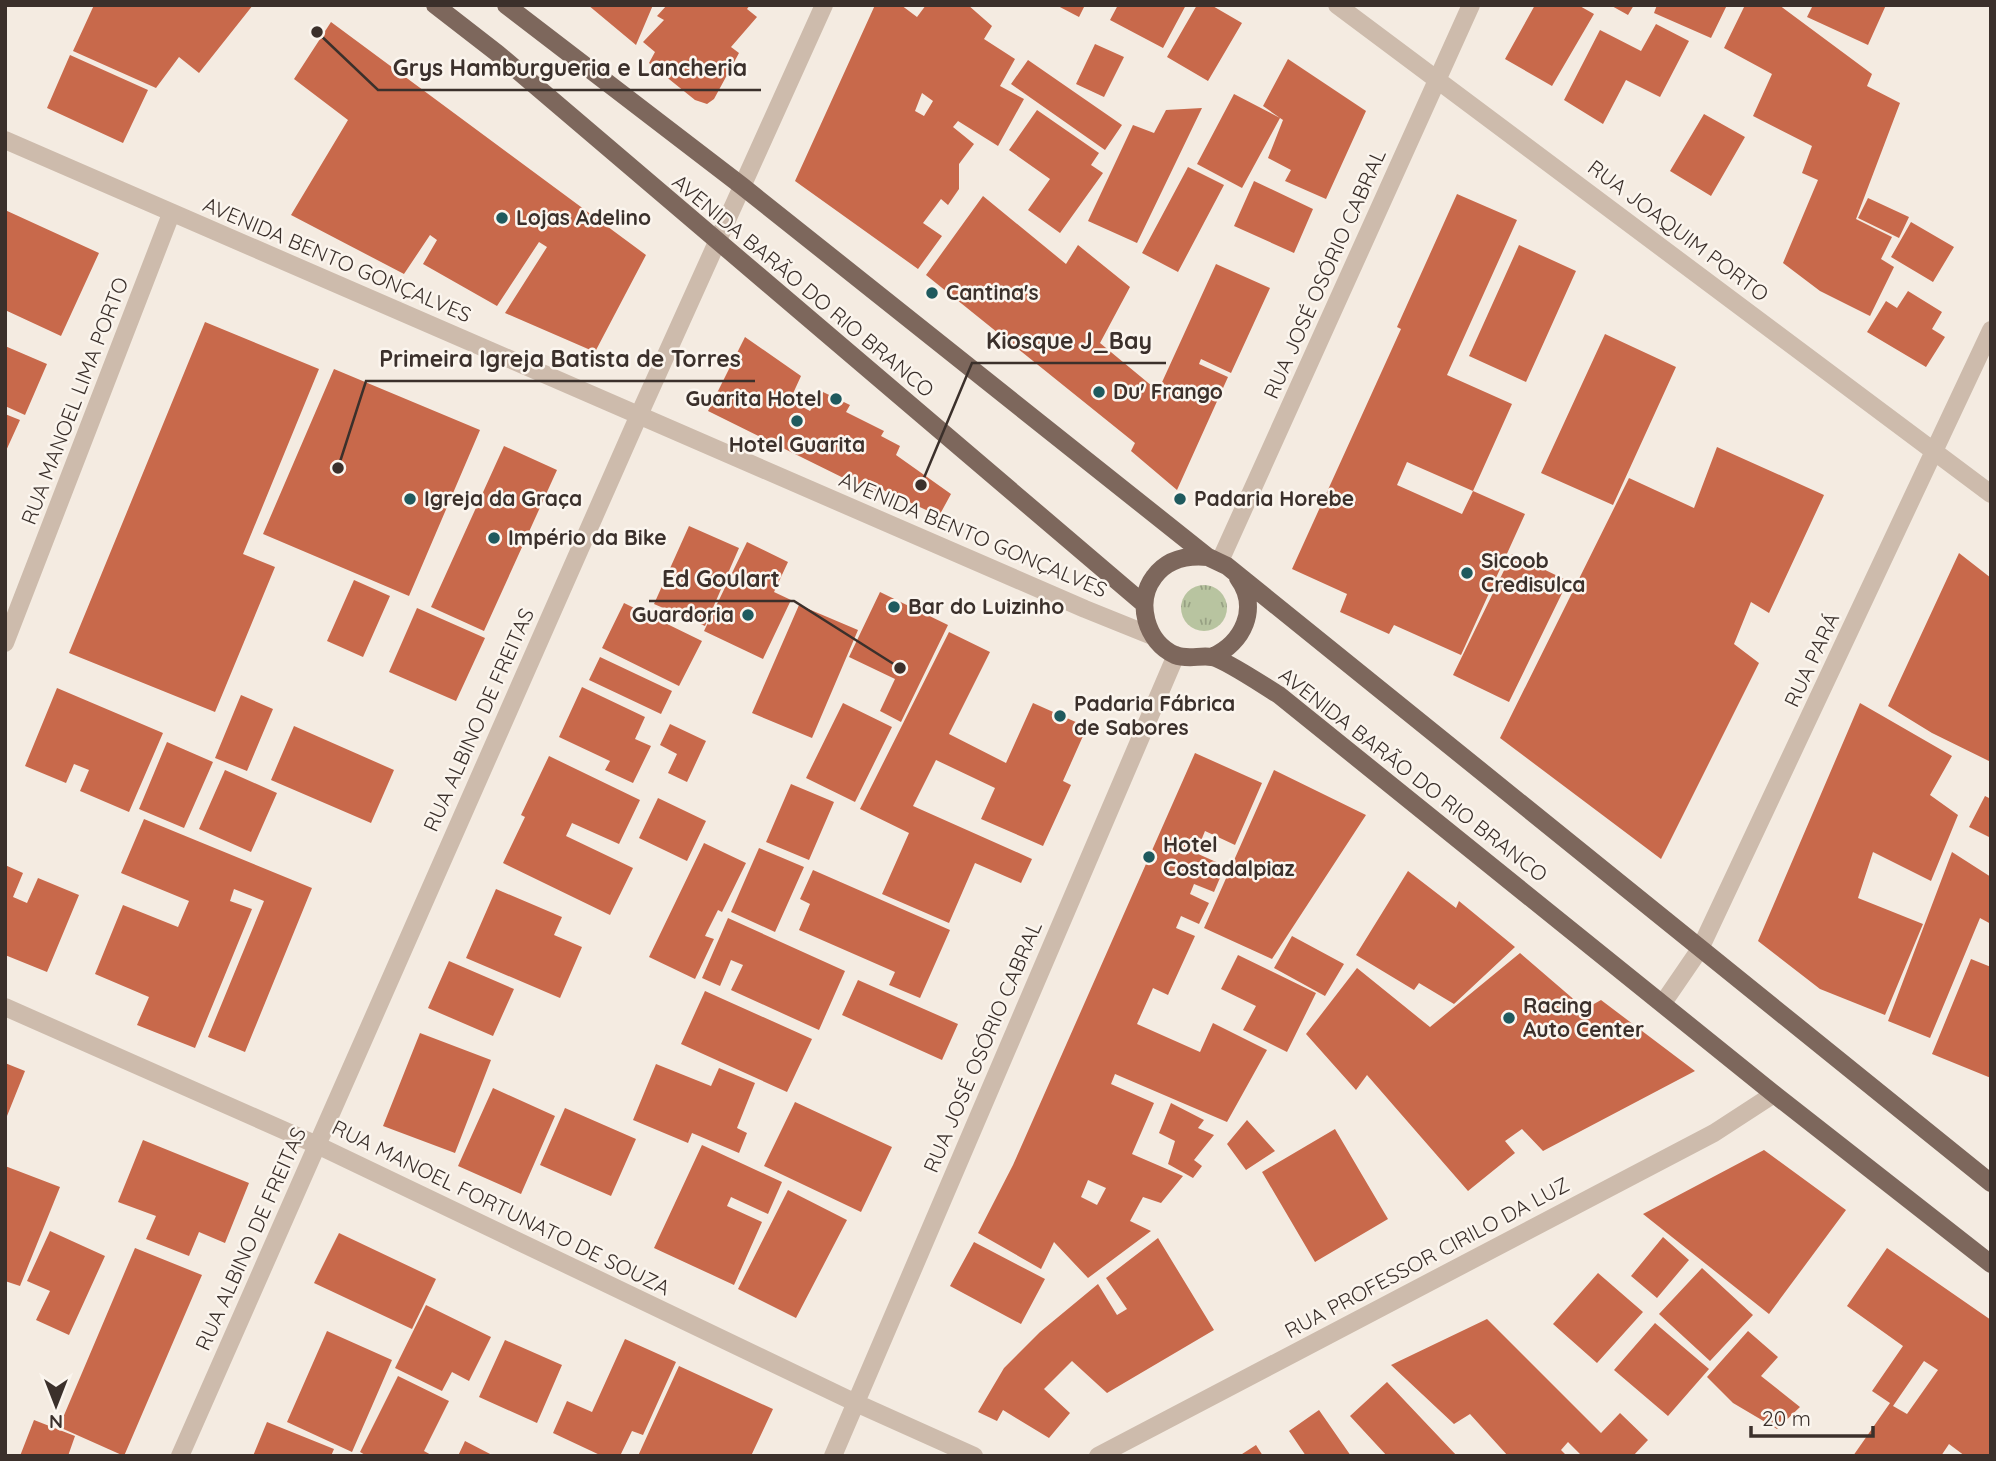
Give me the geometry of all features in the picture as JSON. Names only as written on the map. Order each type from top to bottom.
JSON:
[{"type":"main road","name":"AVENIDA BARÃO DO RIO BRANCO","points":[[435,5],[497,53],[716,243],[1144,604]]},
{"type":"main road","name":"AVENIDA BARÃO DO RIO BRANCO","points":[[506,5],[742,186],[1214,559],[1234,572],[1991,1183]]},
{"type":"main road","points":[[1176,655],[1162,647],[1152,636],[1146,621],[1144,604],[1154,577],[1165,566],[1193,556],[1214,559]]},
{"type":"main road","points":[[1212,657],[1234,644],[1247,621],[1247,595],[1234,572]]},
{"type":"main road","name":"AVENIDA BARÃO DO RIO BRANCO","points":[[1176,655],[1194,659],[1212,657],[1279,695],[1774,1094],[1991,1264]]},
{"type":"street","name":"RUA ALBINO DE FREITAS","points":[[180,1456],[639,415],[824,5]]},
{"type":"street","name":"RUA JOAQUIM PORTO","points":[[1338,5],[1991,494]]},
{"type":"street","name":"RUA JOSÉ OSÓRIO CABRAL","points":[[1214,559],[1471,5]]},
{"type":"street","name":"AVENIDA BENTO GONÇALVES","points":[[5,140],[1152,636]]},
{"type":"street","name":"RUA MANOEL LIMA PORTO","points":[[5,643],[171,214]]},
{"type":"street","name":"RUA PARÁ","points":[[1663,1003],[1700,949],[1936,453],[1991,330]]},
{"type":"street","name":"RUA JOSÉ OSÓRIO CABRAL","points":[[833,1456],[1176,655]]},
{"type":"street","name":"RUA MANOEL FORTUNATO DE SOUZA","points":[[5,1007],[317,1145],[856,1403],[974,1456]]},
{"type":"street","name":"RUA PROFESSOR CIRILO DA LUZ","points":[[1098,1456],[1714,1133],[1774,1094]]},
{"type":"green space","points":[[1204,585],[1220,592],[1227,608],[1220,624],[1204,631],[1188,624],[1181,608],[1188,592]]},
{"type":"building","points":[[94,5],[253,5],[199,73],[179,57],[156,88],[73,51]]},
{"type":"building","points":[[588,5],[653,5],[636,45]]},
{"type":"building","points":[[667,5],[750,5],[747,9],[757,17],[731,47],[739,53],[714,99],[707,104],[695,100],[649,63],[655,52],[643,42],[664,20],[657,16]]},
{"type":"building","points":[[875,5],[901,5],[917,17],[926,5],[968,5],[992,26],[984,39],[1015,59],[1000,86],[1024,99],[998,146],[958,121],[953,127],[974,144],[959,164],[959,189],[948,205],[941,199],[923,223],[942,236],[918,269],[795,181]],"holes":[[[922,93],[933,101],[924,116],[915,111]]]},
{"type":"building","points":[[1056,5],[1085,5],[1079,17]]},
{"type":"building","points":[[1118,5],[1186,5],[1163,48],[1110,20]]},
{"type":"building","points":[[1197,5],[1211,5],[1242,23],[1208,81],[1167,57]]},
{"type":"building","points":[[1535,5],[1578,5],[1594,14],[1552,86],[1505,59]]},
{"type":"building","points":[[1610,5],[1634,5],[1628,15]]},
{"type":"building","points":[[1657,5],[1727,5],[1711,38],[1654,13]]},
{"type":"building","points":[[1745,5],[1779,5],[1872,74],[1867,86],[1900,103],[1856,219],[1892,237],[1881,259],[1894,267],[1870,316],[1820,291],[1783,263],[1818,180],[1802,173],[1812,146],[1753,116],[1772,74],[1724,48]]},
{"type":"building","points":[[1813,5],[1886,5],[1868,45],[1807,17]]},
{"type":"building","points":[[331,22],[646,255],[595,352],[505,313],[547,247],[539,242],[497,306],[423,264],[437,240],[430,235],[404,274],[291,215],[348,120],[294,79]]},
{"type":"building","points":[[1656,24],[1689,41],[1660,97],[1626,80],[1603,124],[1564,100],[1600,30],[1641,51]]},
{"type":"building","points":[[1095,44],[1124,57],[1104,97],[1076,84]]},
{"type":"building","points":[[70,55],[148,90],[123,143],[47,108]]},
{"type":"building","points":[[1288,59],[1366,111],[1326,199],[1285,181],[1291,170],[1268,158],[1283,120],[1263,106]]},
{"type":"building","points":[[1028,60],[1122,125],[1105,150],[1011,84]]},
{"type":"building","points":[[1234,94],[1280,118],[1242,188],[1197,164]]},
{"type":"building","points":[[1202,108],[1137,243],[1088,221],[1133,125],[1154,133],[1166,110]]},
{"type":"building","points":[[1037,110],[1099,153],[1091,165],[1103,173],[1060,233],[1028,210],[1050,179],[1009,150]]},
{"type":"building","points":[[1704,114],[1745,137],[1711,196],[1670,171]]},
{"type":"building","points":[[1188,167],[1224,185],[1178,272],[1142,253]]},
{"type":"building","points":[[1254,181],[1313,209],[1294,253],[1234,226]]},
{"type":"building","points":[[1457,194],[1517,220],[1447,375],[1512,404],[1473,491],[1525,514],[1461,655],[1394,625],[1389,634],[1340,612],[1347,594],[1292,569],[1401,329],[1397,327]],"holes":[[[1407,462],[1473,491],[1462,514],[1397,485]]]},
{"type":"building","points":[[983,196],[1066,264],[1078,245],[1130,287],[1100,343],[1158,391],[1216,264],[1270,288],[1231,373],[1201,359],[1199,364],[1228,377],[1177,490],[1131,451],[1135,443],[926,275]]},
{"type":"building","points":[[1868,198],[1909,217],[1899,238],[1858,218]]},
{"type":"building","points":[[5,210],[99,253],[61,336],[5,310]]},
{"type":"building","points":[[1911,222],[1954,247],[1933,282],[1891,257]]},
{"type":"building","points":[[1519,245],[1576,271],[1526,382],[1469,356]]},
{"type":"building","points":[[1908,291],[1942,312],[1932,329],[1945,337],[1926,367],[1867,332],[1886,301],[1897,308]]},
{"type":"building","points":[[205,322],[319,369],[243,554],[275,567],[215,712],[69,653]]},
{"type":"building","points":[[1605,334],[1676,367],[1613,505],[1541,473]]},
{"type":"building","name":"Hotel Guarita","points":[[745,337],[801,376],[790,400],[810,411],[823,392],[850,405],[846,412],[884,431],[881,436],[900,446],[896,455],[951,494],[939,516],[879,488],[876,494],[708,411]]},
{"type":"building","points":[[5,346],[47,364],[25,415],[5,406]]},
{"type":"building","points":[[334,369],[480,430],[409,596],[263,534]]},
{"type":"building","points":[[5,414],[20,420],[5,453]]},
{"type":"building","name":"Império da Bike","points":[[504,446],[557,470],[484,631],[431,607]]},
{"type":"building","points":[[1717,447],[1824,495],[1769,613],[1751,602],[1734,644],[1759,663],[1661,859],[1500,738],[1629,478],[1694,508]]},
{"type":"building","points":[[689,526],[739,548],[705,626],[654,604]]},
{"type":"building","name":"Guardoria","points":[[747,542],[788,562],[774,592],[791,600],[763,659],[704,631]]},
{"type":"building","points":[[1959,553],[1991,578],[1991,762],[1932,733],[1888,706]]},
{"type":"building","points":[[1512,554],[1568,581],[1509,702],[1453,675]]},
{"type":"building","points":[[354,580],[390,596],[363,657],[327,641]]},
{"type":"building","points":[[880,592],[948,625],[901,722],[880,711],[895,679],[849,657]]},
{"type":"building","points":[[624,603],[702,641],[679,686],[602,648]]},
{"type":"building","points":[[799,605],[858,630],[812,738],[752,713]]},
{"type":"building","points":[[417,608],[485,638],[456,701],[389,672]]},
{"type":"building","points":[[949,632],[990,652],[949,734],[1006,763],[1033,703],[1087,727],[1063,781],[1071,785],[1043,846],[981,819],[995,788],[936,760],[913,806],[1032,859],[1021,883],[975,863],[949,923],[882,894],[909,833],[860,809]]},
{"type":"building","points":[[600,657],[672,691],[661,714],[589,680]]},
{"type":"building","points":[[582,687],[645,717],[635,739],[651,746],[633,783],[605,770],[610,761],[559,737]]},
{"type":"building","points":[[57,688],[163,733],[129,812],[80,791],[89,770],[74,764],[66,783],[25,766]]},
{"type":"building","points":[[241,695],[273,709],[247,771],[215,758]]},
{"type":"building","points":[[843,703],[892,727],[855,802],[806,778]]},
{"type":"building","points":[[1860,703],[1952,756],[1930,795],[1958,815],[1931,881],[1873,852],[1858,898],[1923,924],[1885,1015],[1820,989],[1758,941]]},
{"type":"building","points":[[670,724],[706,741],[687,782],[668,773],[677,754],[660,745]]},
{"type":"building","points":[[294,726],[394,770],[371,823],[271,780]]},
{"type":"building","points":[[167,742],[213,762],[184,828],[139,809]]},
{"type":"building","points":[[1195,753],[1262,783],[1235,845],[1205,831],[1196,853],[1225,866],[1214,892],[1194,884],[1190,894],[1209,903],[1199,924],[1181,916],[1176,928],[1195,936],[1168,995],[1153,988],[1137,1024],[1200,1052],[1213,1023],[1267,1050],[1227,1122],[1115,1074],[1111,1084],[1154,1103],[1132,1154],[1183,1176],[1161,1203],[1143,1197],[1130,1221],[1151,1231],[1088,1278],[1054,1242],[1041,1269],[978,1233],[1013,1165]],"holes":[[[1088,1180],[1106,1188],[1097,1205],[1081,1197]]]},
{"type":"building","points":[[549,756],[640,800],[619,844],[572,823],[566,836],[633,868],[610,915],[503,863],[525,817],[521,815]]},
{"type":"building","points":[[225,770],[277,793],[251,852],[199,829]]},
{"type":"building","points":[[1274,770],[1366,815],[1272,959],[1204,928]]},
{"type":"building","points":[[791,784],[834,802],[809,860],[766,842]]},
{"type":"building","points":[[1985,796],[1991,799],[1991,838],[1969,827]]},
{"type":"building","points":[[658,798],[706,821],[687,861],[639,838]]},
{"type":"building","points":[[144,819],[312,888],[245,1052],[208,1037],[264,901],[234,889],[230,901],[252,909],[195,1048],[137,1025],[149,997],[95,974],[123,905],[178,927],[189,901],[121,873]]},
{"type":"building","points":[[704,843],[746,863],[722,912],[718,910],[705,936],[714,939],[695,979],[649,957]]},
{"type":"building","points":[[759,848],[804,867],[775,932],[731,912]]},
{"type":"building","points":[[1952,852],[1991,877],[1991,924],[1980,918],[1930,1038],[1888,1021]]},
{"type":"building","points":[[5,865],[23,873],[13,897],[27,903],[38,878],[79,895],[47,972],[5,955]]},
{"type":"building","points":[[813,870],[950,930],[920,998],[889,985],[895,972],[799,930],[810,904],[800,899]]},
{"type":"building","points":[[1408,871],[1456,908],[1459,901],[1515,947],[1454,1004],[1419,983],[1414,990],[1356,955]]},
{"type":"building","points":[[496,889],[562,917],[554,935],[582,947],[560,998],[466,958]]},
{"type":"building","points":[[728,918],[845,971],[819,1030],[731,990],[743,965],[731,960],[720,986],[702,978]]},
{"type":"building","points":[[1292,936],[1344,964],[1325,996],[1274,968]]},
{"type":"building","points":[[1520,953],[1585,1009],[1601,1000],[1695,1071],[1543,1151],[1522,1129],[1505,1141],[1515,1153],[1468,1191],[1367,1075],[1356,1090],[1306,1034],[1357,968],[1430,1027]]},
{"type":"building","points":[[1238,955],[1316,993],[1287,1052],[1243,1030],[1256,1006],[1221,989]]},
{"type":"building","points":[[1971,959],[1991,967],[1991,1078],[1932,1054]]},
{"type":"building","points":[[449,961],[514,989],[493,1036],[428,1008]]},
{"type":"building","points":[[858,980],[958,1024],[942,1060],[842,1015]]},
{"type":"building","points":[[705,991],[812,1039],[787,1092],[681,1044]]},
{"type":"building","points":[[420,1033],[491,1060],[455,1153],[383,1126]]},
{"type":"building","points":[[5,1063],[25,1071],[5,1121]]},
{"type":"building","points":[[656,1064],[711,1086],[719,1068],[755,1083],[737,1128],[747,1133],[739,1153],[692,1133],[688,1143],[633,1120]]},
{"type":"building","points":[[493,1088],[555,1116],[521,1194],[458,1166]]},
{"type":"building","points":[[795,1102],[892,1147],[861,1212],[764,1166]]},
{"type":"building","points":[[1171,1103],[1204,1120],[1198,1128],[1214,1135],[1194,1160],[1202,1166],[1193,1178],[1168,1164],[1175,1141],[1159,1133]]},
{"type":"building","points":[[565,1108],[636,1139],[611,1196],[540,1165]]},
{"type":"building","points":[[1247,1120],[1275,1151],[1246,1170],[1227,1144]]},
{"type":"building","points":[[1335,1129],[1388,1219],[1315,1262],[1262,1172]]},
{"type":"building","points":[[143,1140],[249,1183],[225,1243],[199,1232],[189,1256],[146,1239],[156,1216],[118,1202]]},
{"type":"building","points":[[702,1145],[782,1182],[768,1214],[731,1197],[727,1206],[762,1222],[734,1285],[654,1248]]},
{"type":"building","points":[[1764,1150],[1846,1210],[1769,1314],[1643,1214]]},
{"type":"building","points":[[5,1166],[60,1187],[20,1286],[5,1281]]},
{"type":"building","points":[[788,1190],[847,1220],[796,1318],[738,1289]]},
{"type":"building","points":[[50,1231],[105,1256],[69,1335],[36,1320],[50,1291],[27,1281]]},
{"type":"building","points":[[339,1233],[436,1279],[412,1329],[314,1283]]},
{"type":"building","points":[[1663,1237],[1689,1260],[1657,1298],[1631,1276]]},
{"type":"building","points":[[1158,1238],[1214,1330],[1107,1393],[1072,1361],[1044,1389],[1070,1413],[1049,1438],[1003,1410],[997,1421],[978,1412],[1004,1368],[1040,1332],[1098,1284],[1117,1315],[1127,1309],[1106,1278]]},
{"type":"building","points":[[974,1242],[1045,1279],[1021,1324],[950,1286]]},
{"type":"building","points":[[135,1248],[202,1275],[124,1456],[59,1427]]},
{"type":"building","points":[[1887,1248],[1991,1320],[1991,1456],[1965,1456],[1949,1444],[1941,1456],[1853,1456],[1890,1403],[1872,1391],[1903,1346],[1847,1306]],"holes":[[[1924,1361],[1938,1370],[1907,1414],[1893,1406]]]},
{"type":"building","points":[[1702,1268],[1753,1315],[1710,1361],[1659,1314]]},
{"type":"building","points":[[1598,1273],[1643,1312],[1597,1363],[1553,1324]]},
{"type":"building","points":[[426,1305],[491,1337],[469,1381],[452,1372],[442,1391],[395,1368]]},
{"type":"building","points":[[1487,1319],[1601,1433],[1620,1413],[1648,1440],[1633,1456],[1582,1456],[1568,1442],[1561,1450],[1567,1456],[1508,1456],[1470,1414],[1454,1424],[1391,1365]]},
{"type":"building","points":[[1655,1323],[1709,1369],[1668,1416],[1614,1370]]},
{"type":"building","points":[[327,1331],[392,1360],[352,1452],[287,1422]]},
{"type":"building","points":[[1748,1331],[1778,1357],[1761,1376],[1800,1407],[1777,1429],[1733,1403],[1707,1377]]},
{"type":"building","points":[[625,1339],[676,1362],[643,1435],[632,1431],[620,1456],[602,1456],[553,1433],[567,1401],[592,1412]]},
{"type":"building","points":[[505,1340],[562,1365],[537,1423],[479,1397]]},
{"type":"building","points":[[679,1366],[773,1409],[751,1456],[638,1456]]},
{"type":"building","points":[[398,1376],[449,1401],[424,1451],[433,1456],[367,1456],[360,1452]]},
{"type":"building","points":[[1387,1382],[1457,1456],[1387,1456],[1350,1416]]},
{"type":"building","points":[[1319,1410],[1351,1456],[1306,1456],[1289,1431]]},
{"type":"building","points":[[34,1420],[75,1436],[68,1456],[20,1456]]},
{"type":"building","points":[[267,1422],[334,1449],[331,1456],[253,1456]]},
{"type":"building","points":[[465,1441],[494,1456],[458,1456]]},
{"type":"building","points":[[1256,1445],[1263,1456],[1239,1456]]},
{"type":"place","name":"Grys Hamburgueria e Lancheria","points":[[317,32]]},
{"type":"place","name":"Lojas Adelino","points":[[502,218]]},
{"type":"place","name":"Cantina's","points":[[932,293]]},
{"type":"place","name":"Du' Frango","points":[[1099,392]]},
{"type":"place","name":"Guarita Hotel","points":[[836,399]]},
{"type":"place","name":"Hotel Guarita","points":[[797,421]]},
{"type":"place","name":"Primeira Igreja Batista de Torres","points":[[338,468]]},
{"type":"place","name":"Kiosque J_Bay","points":[[921,485]]},
{"type":"place","name":"Igreja da Graça","points":[[410,499]]},
{"type":"place","name":"Padaria Horebe","points":[[1180,499]]},
{"type":"place","name":"Império da Bike","points":[[494,538]]},
{"type":"place","name":"Sicoob Credisulca","points":[[1467,573]]},
{"type":"place","name":"Bar do Luizinho","points":[[894,607]]},
{"type":"place","name":"Guardoria","points":[[748,615]]},
{"type":"place","name":"Ed Goulart","points":[[900,668]]},
{"type":"place","name":"Padaria Fábrica de Sabores","points":[[1060,716]]},
{"type":"place","name":"Hotel Costadalpiaz","points":[[1149,857]]},
{"type":"place","name":"Racing Auto Center","points":[[1509,1018]]}]
